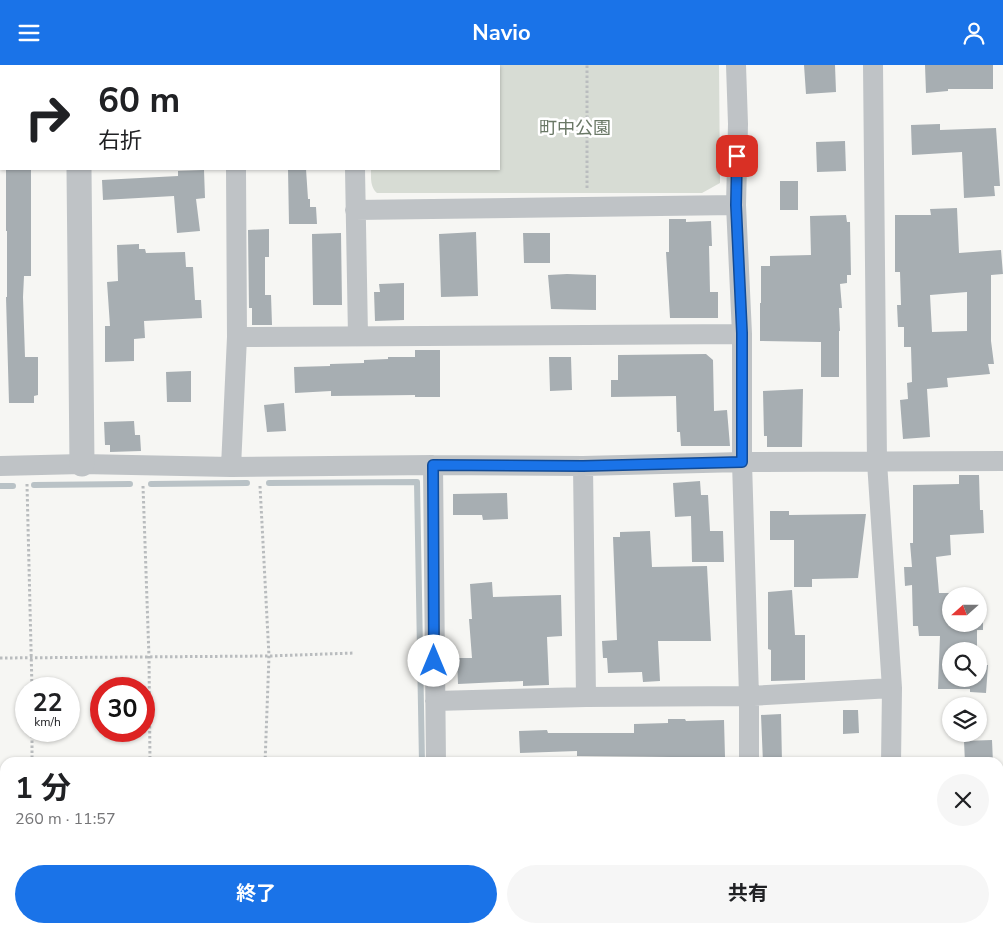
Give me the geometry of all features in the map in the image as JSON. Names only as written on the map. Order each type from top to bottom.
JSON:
[{"type":"street","points":[[736,65],[738,124],[736,205],[742,333],[742,462],[749,696],[748,757]]},
{"type":"street","points":[[873,65],[877,463],[892,688],[891,757]]},
{"type":"street","points":[[79,170],[82,463]]},
{"type":"street","points":[[231,467],[237,337],[236,170]]},
{"type":"street","points":[[355,170],[358,336]]},
{"type":"street","points":[[355,210],[736,205]]},
{"type":"street","points":[[237,337],[742,333]]},
{"type":"street","points":[[0,466],[82,463],[231,467],[583,466],[742,462],[877,463],[1003,461]]},
{"type":"street","points":[[433,465],[436,757]]},
{"type":"street","points":[[583,466],[586,697]]},
{"type":"street","points":[[434,701],[586,697],[749,696],[892,688]]},
{"type":"path","points":[[587,65],[587,206]]},
{"type":"path","points":[[26,465],[32,677]]},
{"type":"path","points":[[143,466],[150,757]]},
{"type":"path","points":[[261,467],[269,656],[265,757]]},
{"type":"path","points":[[0,658],[269,656],[354,653]]},
{"type":"path","points":[[32,742],[32,757]]},
{"type":"green space","name":"町中公園","points":[[500,65],[719,65],[720,183],[702,193],[377,193],[371,179],[371,170],[500,170]]},
{"type":"building","points":[[804,65],[835,65],[836,92],[806,94]]},
{"type":"building","points":[[925,65],[993,65],[993,89],[948,89],[948,91],[926,93]]},
{"type":"building","points":[[940,124],[940,130],[996,128],[1000,186],[994,186],[995,196],[964,198],[962,152],[912,155],[911,125]]},
{"type":"building","points":[[845,141],[846,171],[817,172],[816,142]]},
{"type":"building","points":[[6,170],[31,170],[31,276],[24,276],[23,297],[25,357],[38,357],[38,395],[34,396],[34,403],[9,403]]},
{"type":"building","points":[[204,170],[205,198],[196,199],[200,231],[177,233],[174,196],[103,200],[102,180],[178,176],[178,171]]},
{"type":"building","points":[[288,170],[306,170],[308,199],[310,199],[310,207],[316,207],[317,224],[289,224]]},
{"type":"building","points":[[780,181],[798,181],[798,210],[780,210]]},
{"type":"building","points":[[957,208],[959,253],[1001,250],[1003,274],[991,275],[991,341],[994,364],[988,364],[990,374],[947,378],[948,387],[927,389],[930,437],[903,439],[900,400],[908,399],[907,383],[912,382],[911,347],[904,347],[904,327],[898,327],[897,305],[901,305],[900,272],[895,272],[895,215],[931,215],[930,209]],"holes":[[[967,292],[967,331],[932,332],[930,295]]]},
{"type":"building","points":[[846,215],[847,222],[850,222],[851,275],[847,275],[847,283],[840,284],[842,308],[839,308],[839,377],[821,377],[821,342],[760,341],[761,266],[770,266],[770,256],[811,255],[810,216]]},
{"type":"building","points":[[669,219],[686,219],[686,222],[711,221],[712,246],[709,246],[710,292],[718,292],[718,318],[670,318],[666,252],[669,252]]},
{"type":"building","points":[[269,229],[269,257],[265,257],[265,295],[271,295],[272,325],[252,325],[252,308],[249,308],[248,230]]},
{"type":"building","points":[[476,232],[478,296],[441,297],[439,234]]},
{"type":"building","points":[[341,233],[342,305],[313,305],[312,234]]},
{"type":"building","points":[[523,233],[550,233],[550,263],[524,263]]},
{"type":"building","points":[[139,244],[139,249],[145,249],[146,253],[185,252],[186,267],[193,267],[195,300],[201,300],[202,318],[144,321],[145,338],[134,339],[134,361],[105,362],[105,326],[110,326],[107,282],[118,281],[117,245]]},
{"type":"building","points":[[548,275],[596,275],[596,310],[551,309]]},
{"type":"building","points":[[404,283],[404,320],[375,321],[374,292],[380,292],[379,284]]},
{"type":"building","points":[[415,350],[440,350],[440,397],[415,397],[415,395],[331,396],[331,391],[295,393],[294,367],[364,363],[364,360],[388,359],[388,357],[415,357]]},
{"type":"building","points":[[706,354],[713,360],[714,411],[727,410],[730,446],[681,446],[680,432],[677,432],[676,396],[611,397],[611,380],[618,380],[618,355]]},
{"type":"building","points":[[549,357],[571,357],[572,390],[550,391]]},
{"type":"building","points":[[191,371],[191,402],[167,402],[166,372]]},
{"type":"building","points":[[803,389],[802,447],[767,447],[767,436],[764,436],[763,391]]},
{"type":"building","points":[[284,403],[286,431],[267,432],[264,405]]},
{"type":"building","points":[[134,421],[135,435],[140,435],[141,451],[110,452],[110,445],[105,445],[104,422]]},
{"type":"building","points":[[959,475],[979,475],[980,510],[983,510],[984,533],[950,535],[951,555],[936,557],[939,593],[942,593],[942,633],[977,633],[977,642],[942,642],[942,687],[986,687],[986,693],[970,692],[970,689],[938,689],[940,636],[919,636],[918,626],[913,626],[912,585],[905,586],[904,567],[912,567],[910,543],[913,543],[913,485],[959,484]]},
{"type":"building","points":[[700,481],[701,495],[708,495],[710,531],[723,531],[724,562],[692,562],[691,516],[675,517],[673,483]]},
{"type":"building","points":[[507,493],[508,519],[483,520],[482,515],[453,515],[453,494]]},
{"type":"building","points":[[770,511],[789,511],[789,515],[866,514],[858,578],[812,579],[812,587],[794,587],[794,540],[770,540]]},
{"type":"building","points":[[650,531],[652,567],[707,566],[711,641],[658,641],[660,681],[643,682],[642,672],[608,673],[607,658],[603,658],[602,641],[617,640],[613,537],[620,537],[620,532]]},
{"type":"building","points":[[492,582],[493,597],[561,595],[562,636],[547,637],[549,685],[523,686],[523,681],[458,684],[457,658],[472,658],[469,619],[472,619],[470,584]]},
{"type":"building","points":[[792,590],[795,635],[805,635],[805,680],[771,681],[771,650],[768,649],[768,592]]},
{"type":"building","points":[[843,710],[858,710],[859,733],[843,734]]},
{"type":"building","points":[[781,714],[782,757],[763,757],[761,715]]},
{"type":"building","points":[[668,719],[685,719],[686,721],[724,720],[725,757],[577,756],[577,751],[520,753],[519,731],[634,733],[634,724],[668,723]]},
{"type":"building","points":[[987,740],[992,740],[993,757],[965,757],[964,742],[987,742]]},
{"type":"waterway","points":[[269,483],[417,482],[422,757]]},
{"type":"waterway","points":[[151,484],[247,483]]},
{"type":"waterway","points":[[34,485],[130,484]]},
{"type":"waterway","points":[[0,486],[13,486]]},
{"type":"route","points":[[434,661],[433,465],[583,466],[742,462],[742,333],[736,205],[737,156]]}]
